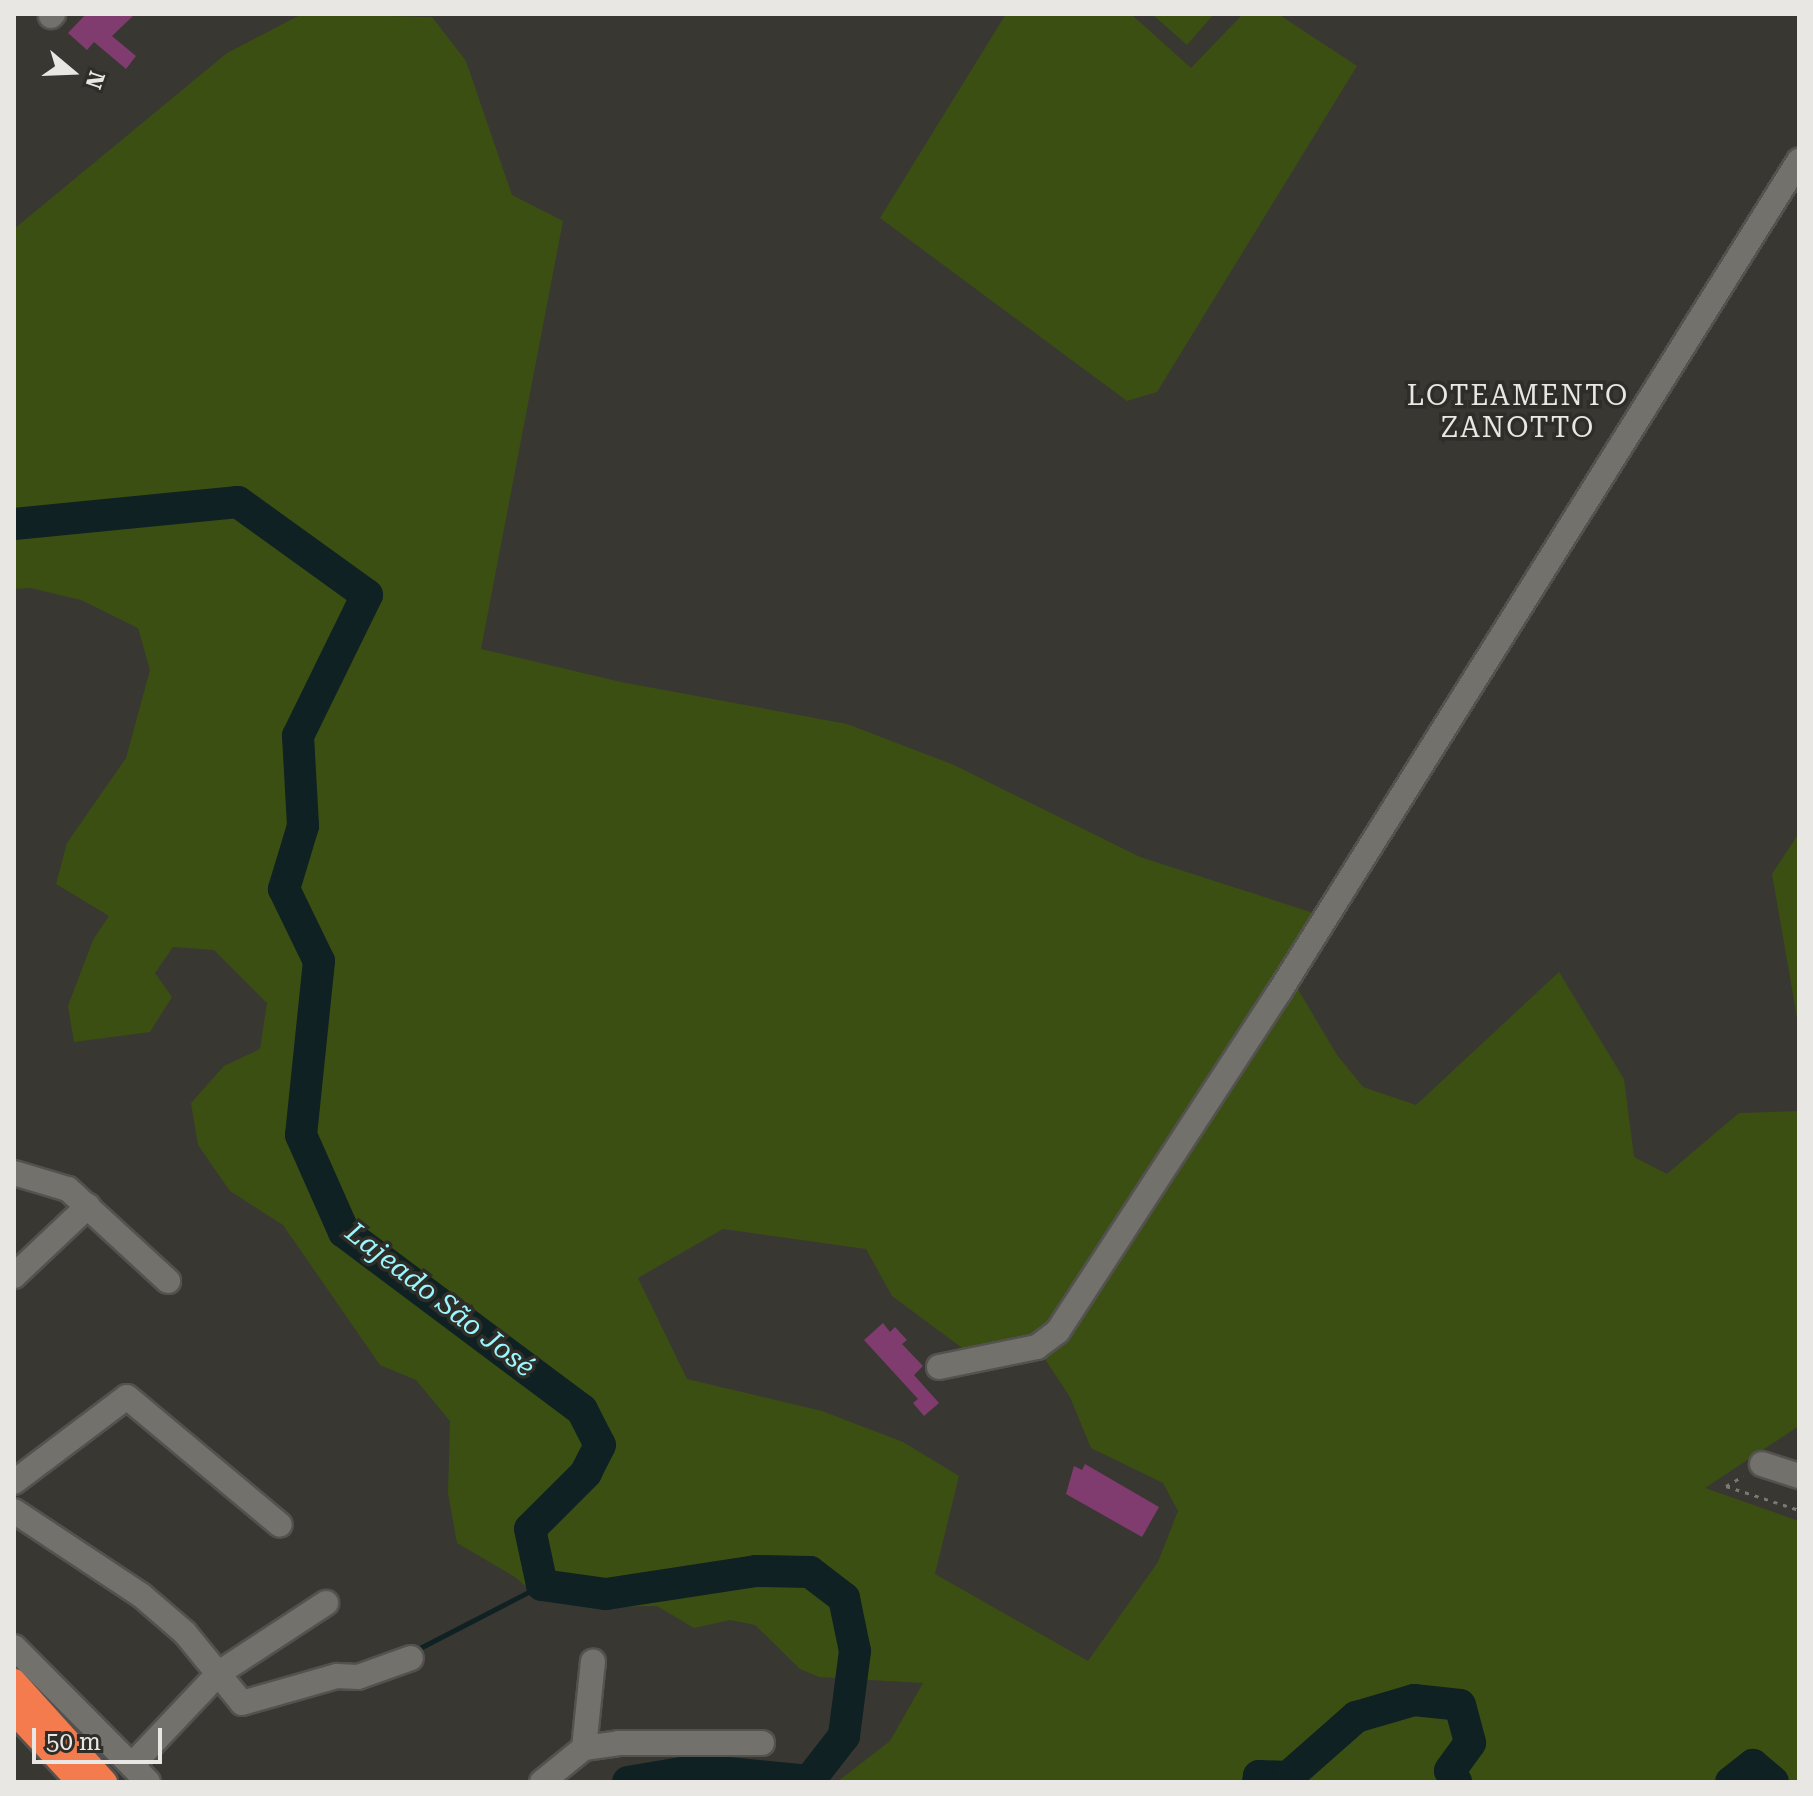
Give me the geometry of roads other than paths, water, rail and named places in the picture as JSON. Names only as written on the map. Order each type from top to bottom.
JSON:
[{"type":"highway","points":[[14,1681],[105,1782]]},
{"type":"highway","points":[[14,1712],[79,1782]]},
{"type":"street","points":[[939,1367],[1037,1347],[1058,1331],[1278,994],[1799,161]]},
{"type":"street","points":[[14,1173],[68,1189],[168,1281]]},
{"type":"street","points":[[14,1276],[88,1206]]},
{"type":"street","points":[[14,1482],[127,1397],[280,1525]]},
{"type":"street","points":[[1762,1464],[1799,1476]]},
{"type":"street","points":[[14,1511],[141,1595],[185,1633],[248,1704],[411,1658]]},
{"type":"street","points":[[14,1647],[140,1773],[219,1673],[326,1603]]},
{"type":"street","points":[[584,1748],[593,1661]]},
{"type":"street","points":[[542,1782],[584,1748],[618,1743],[762,1743]]},
{"type":"waterway","name":"Lajeado São José","points":[[14,524],[238,502],[367,595],[298,736],[303,826],[284,889],[319,961],[301,1135],[344,1232],[582,1410],[600,1445],[586,1473],[530,1529],[542,1585],[606,1594],[756,1571],[810,1572],[844,1598],[855,1651],[844,1736],[809,1781],[699,1770],[628,1782]]},
{"type":"waterway","points":[[416,1650],[542,1585]]},
{"type":"waterway","name":"Lajeado São José","points":[[1258,1782],[1259,1776],[1288,1777],[1356,1717],[1414,1700],[1460,1705],[1470,1743],[1450,1771],[1456,1782]]},
{"type":"waterway","name":"Lajeado São José","points":[[1731,1782],[1753,1765],[1773,1782]]},
{"type":"district","name":"LOTEAMENTO ZANOTTO","points":[[1518,412]]}]
